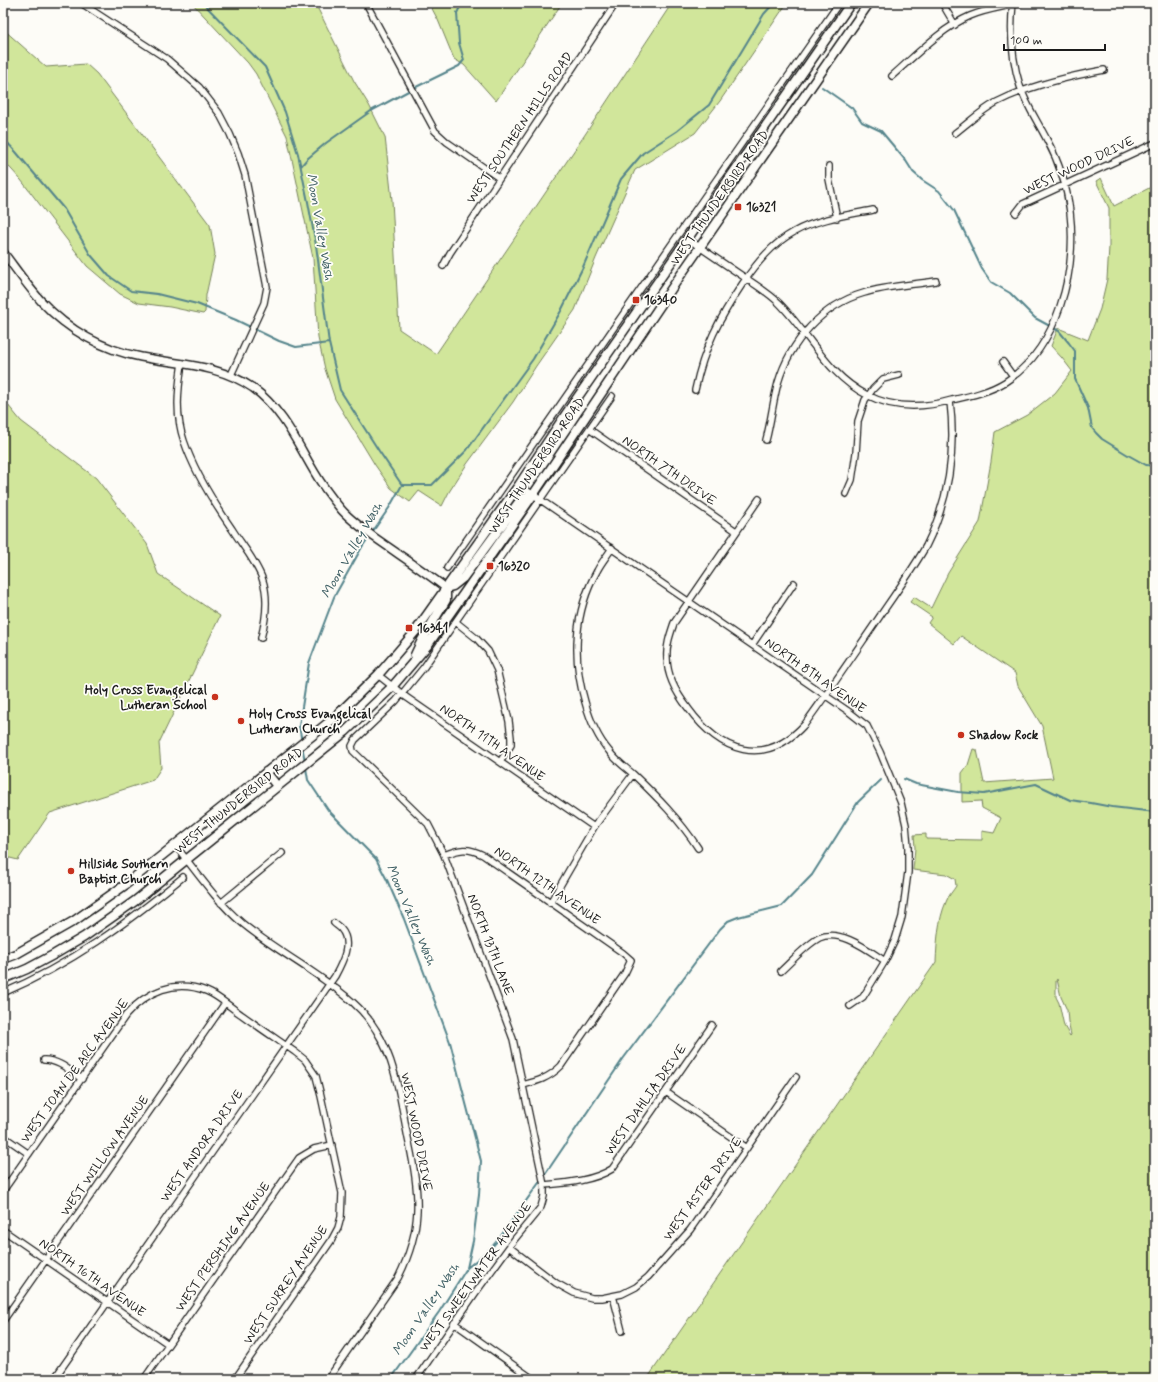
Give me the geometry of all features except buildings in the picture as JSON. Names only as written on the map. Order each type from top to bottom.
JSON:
[{"type":"main road","name":"WEST THUNDERBIRD ROAD","points":[[3,959],[47,936],[98,906],[309,738],[333,718],[378,675],[406,642],[519,485],[566,414],[851,3]]},
{"type":"main road","name":"WEST THUNDERBIRD ROAD","points":[[3,979],[27,969],[84,937],[135,901],[313,758],[344,732],[392,687],[427,646],[537,497],[680,276],[869,3]]},
{"type":"main road","points":[[795,83],[807,92]]},
{"type":"main road","points":[[668,268],[680,276]]},
{"type":"main road","points":[[412,663],[422,640],[446,600],[446,588],[454,586],[463,578],[521,499],[537,497]]},
{"type":"main road","points":[[266,772],[277,786]]},
{"type":"street","points":[[81,3],[167,59],[188,77],[219,113],[238,153],[245,175],[267,287],[264,302],[232,375]]},
{"type":"street","points":[[366,3],[435,130],[447,142],[499,178]]},
{"type":"street","name":"WEST SOUTHERN HILLS ROAD","points":[[443,266],[499,178],[616,3]]},
{"type":"street","name":"WEST THUNDERBIRD ROAD","points":[[447,568],[839,3]]},
{"type":"street","points":[[942,3],[954,25]]},
{"type":"street","points":[[892,76],[954,25],[970,16],[1020,3]]},
{"type":"street","points":[[688,239],[779,303],[840,377],[868,396],[891,404],[927,406],[990,390],[1013,376],[1030,362],[1038,352],[1058,314],[1065,291],[1071,241],[1070,212],[1064,184],[1053,152],[1023,92],[1018,75],[1012,43],[1013,4]]},
{"type":"street","points":[[955,133],[992,106],[1023,92],[1058,80],[1104,70]]},
{"type":"street","name":"WEST WOOD DRIVE","points":[[1016,213],[1023,204],[1155,143]]},
{"type":"street","points":[[829,166],[829,179],[837,218]]},
{"type":"street","points":[[695,390],[706,350],[715,329],[730,302],[765,254],[795,231],[813,224],[873,210]]},
{"type":"street","points":[[3,252],[42,302],[76,331],[96,342],[117,351],[140,357],[205,367],[232,375],[258,392],[282,416],[316,474],[341,509],[362,528],[446,588]]},
{"type":"street","name":"WEST THUNDERBIRD ROAD","points":[[659,262],[668,268]]},
{"type":"street","points":[[766,440],[779,381],[790,357],[804,334],[827,312],[841,303],[876,290],[936,281]]},
{"type":"street","points":[[1003,362],[1013,376]]},
{"type":"street","points":[[182,363],[178,390],[178,415],[184,441],[193,463],[214,501],[250,556],[262,579],[266,597],[266,610],[261,638]]},
{"type":"street","points":[[846,494],[852,480],[860,414],[868,396],[883,379],[899,375]]},
{"type":"street","name":"WEST THUNDERBIRD ROAD","points":[[352,746],[356,740],[402,694],[424,667],[456,622],[537,497],[589,429],[612,396]]},
{"type":"street","points":[[759,499],[674,623],[668,640],[666,660],[670,678],[678,696],[702,726],[730,746],[745,750],[772,748],[785,742],[796,734],[805,724],[826,696],[926,546],[937,522],[944,500],[951,464],[952,439],[950,401]]},
{"type":"street","name":"NORTH 7TH DRIVE","points":[[589,429],[736,531]]},
{"type":"street","name":"NORTH 8TH AVENUE","points":[[519,485],[826,696],[867,726],[897,793],[906,825],[908,872],[902,917],[895,940],[863,997],[850,1006]]},
{"type":"street","name":"WEST THUNDERBIRD ROAD","points":[[468,538],[477,544]]},
{"type":"street","points":[[612,548],[590,585],[578,622],[576,647],[580,687],[593,726],[609,752],[666,806],[698,848]]},
{"type":"street","points":[[752,645],[794,583]]},
{"type":"street","points":[[456,622],[476,638],[488,651],[498,670],[509,721],[511,738],[511,745],[500,762]]},
{"type":"street","name":"NORTH 11TH AVENUE","points":[[378,675],[392,687],[594,828]]},
{"type":"street","name":"NORTH 13TH LANE","points":[[352,746],[353,751],[428,824],[444,855],[513,1039],[544,1183]]},
{"type":"street","points":[[550,903],[594,828],[633,774]]},
{"type":"street","name":"WEST WOOD DRIVE","points":[[175,845],[221,902],[249,929],[355,1003],[376,1029],[385,1047],[395,1077],[418,1191],[418,1213],[413,1239],[405,1263],[384,1298],[328,1379]]},
{"type":"street","name":"NORTH 12TH AVENUE","points":[[444,855],[457,850],[470,849],[476,851],[623,952],[631,960],[625,973],[561,1066],[555,1072],[540,1081],[523,1085]]},
{"type":"street","points":[[221,902],[282,853]]},
{"type":"street","points":[[3,993],[52,969],[87,949],[122,925],[183,878]]},
{"type":"street","points":[[159,882],[166,891]]},
{"type":"street","name":"WEST ANDORA DRIVE","points":[[54,1379],[341,965],[346,953],[347,940],[342,929],[334,923]]},
{"type":"street","points":[[782,971],[812,943],[820,938],[830,935],[839,936],[885,960]]},
{"type":"street","name":"WEST JOAN DE ARC AVENUE","points":[[3,1192],[110,1038],[132,1008],[140,1001],[158,991],[176,987],[189,987],[207,992],[224,1003]]},
{"type":"street","name":"WEST SURREY AVENUE","points":[[224,1003],[305,1060],[316,1076],[322,1096],[342,1193],[342,1208],[338,1228],[331,1241],[235,1379]]},
{"type":"street","name":"WEST WILLOW AVENUE","points":[[3,1321],[224,1003]]},
{"type":"street","name":"WEST DAHLIA DRIVE","points":[[544,1183],[594,1177],[604,1174],[612,1169],[712,1025]]},
{"type":"street","points":[[44,1060],[57,1062],[82,1079]]},
{"type":"street","name":"WEST ASTER DRIVE","points":[[509,1247],[556,1283],[568,1291],[582,1296],[592,1298],[613,1296],[636,1288],[648,1277],[690,1230],[796,1077]]},
{"type":"street","points":[[666,1092],[747,1148]]},
{"type":"street","points":[[3,1136],[29,1154]]},
{"type":"street","name":"WEST PERSHING AVENUE","points":[[144,1379],[299,1158],[314,1149],[332,1145]]},
{"type":"street","name":"WEST SWEETWATER AVENUE","points":[[416,1379],[509,1247],[541,1207],[544,1196],[544,1183]]},
{"type":"street","name":"NORTH 16TH AVENUE","points":[[3,1230],[168,1344]]},
{"type":"street","points":[[613,1296],[622,1331]]},
{"type":"street","points":[[454,1323],[533,1379]]},
{"type":"green space","points":[[192,3],[315,3],[354,81],[369,105],[385,137],[392,200],[399,329],[436,354],[672,3],[787,3],[720,101],[695,133],[635,170],[575,310],[513,402],[467,464],[442,506],[419,491],[410,502],[391,488],[375,465],[335,399],[325,369],[318,338],[313,258],[287,136],[256,74],[248,63]]},
{"type":"green space","points":[[429,3],[562,3],[496,101],[464,65],[454,59],[438,20]]},
{"type":"green space","points":[[3,29],[46,67],[86,64],[97,74],[210,225],[215,254],[206,295],[205,312],[203,314],[170,307],[139,303],[120,294],[87,266],[21,180],[3,160]]},
{"type":"green space","points":[[1101,178],[1114,206],[1155,185],[1155,1379],[647,1379],[936,962],[937,939],[941,916],[949,896],[956,886],[955,879],[946,874],[913,870],[915,848],[914,835],[926,834],[926,839],[982,840],[982,831],[994,833],[1001,818],[982,808],[981,801],[962,802],[962,773],[968,765],[973,749],[977,750],[984,783],[1053,778],[1042,726],[1018,686],[1015,673],[961,636],[954,644],[928,623],[932,617],[910,602],[914,597],[931,608],[948,573],[980,522],[995,432],[1027,415],[1055,393],[1072,371],[1051,346],[1058,328],[1088,340],[1100,309],[1107,279],[1109,247],[1109,208],[1096,181]],"holes":[[[1057,979],[1061,997],[1067,1010],[1070,1036],[1064,1026],[1059,1003],[1056,997]]]},
{"type":"green space","points":[[3,399],[21,421],[96,478],[147,544],[158,574],[220,616],[159,743],[161,768],[153,780],[50,813],[18,860],[10,858],[3,861]]},
{"type":"waterway","name":"Moon Valley Wash","points":[[203,3],[265,67],[285,112],[298,154],[308,202],[316,245],[329,343],[340,390],[402,485],[389,508],[362,547],[334,597],[309,663],[299,726],[302,742]]},
{"type":"waterway","points":[[301,166],[326,143],[371,111],[459,66],[464,60],[459,43],[457,13],[462,3]]},
{"type":"waterway","points":[[402,485],[432,485],[467,450],[533,359],[561,311],[583,267],[621,179],[643,153],[677,131],[709,105],[764,14],[774,3]]},
{"type":"waterway","points":[[822,87],[852,108],[862,122],[881,131],[906,161],[913,172],[939,191],[954,210],[982,269],[991,282],[1010,293],[1035,318],[1059,331],[1069,343],[1075,351],[1075,379],[1088,408],[1092,428],[1096,433],[1102,439],[1128,455],[1146,465],[1155,466]]},
{"type":"waterway","points":[[3,138],[64,209],[90,254],[109,276],[131,291],[157,294],[197,304],[236,320],[279,341],[296,347],[329,343]]},
{"type":"waterway","name":"Moon Valley Wash","points":[[302,746],[305,761]]},
{"type":"waterway","name":"Moon Valley Wash","points":[[306,768],[308,780],[328,810],[376,859],[387,880],[404,919],[450,1042],[481,1161],[479,1195],[473,1241],[467,1268],[439,1312],[391,1379]]},
{"type":"waterway","points":[[904,779],[916,784],[958,792],[984,794],[1036,784],[1070,800],[1155,812]]},
{"type":"waterway","points":[[544,1176],[623,1059],[720,929],[728,921],[738,917],[782,906],[812,875],[858,802],[881,780]]},
{"type":"waterway","points":[[467,1268],[490,1249],[498,1240],[541,1180]]},
{"type":"place","name":"16321","points":[[738,207]]},
{"type":"place","name":"16340","points":[[636,300]]},
{"type":"place","name":"16320","points":[[490,566]]},
{"type":"place","name":"16341","points":[[409,628]]},
{"type":"place","name":"Holy Cross Evangelical Lutheran School","points":[[215,697]]},
{"type":"place","name":"Holy Cross Evangelical Lutheran Church","points":[[241,721]]},
{"type":"place","name":"Shadow Rock","points":[[961,735]]},
{"type":"place","name":"Hillside Southern Baptist Church","points":[[71,871]]}]
